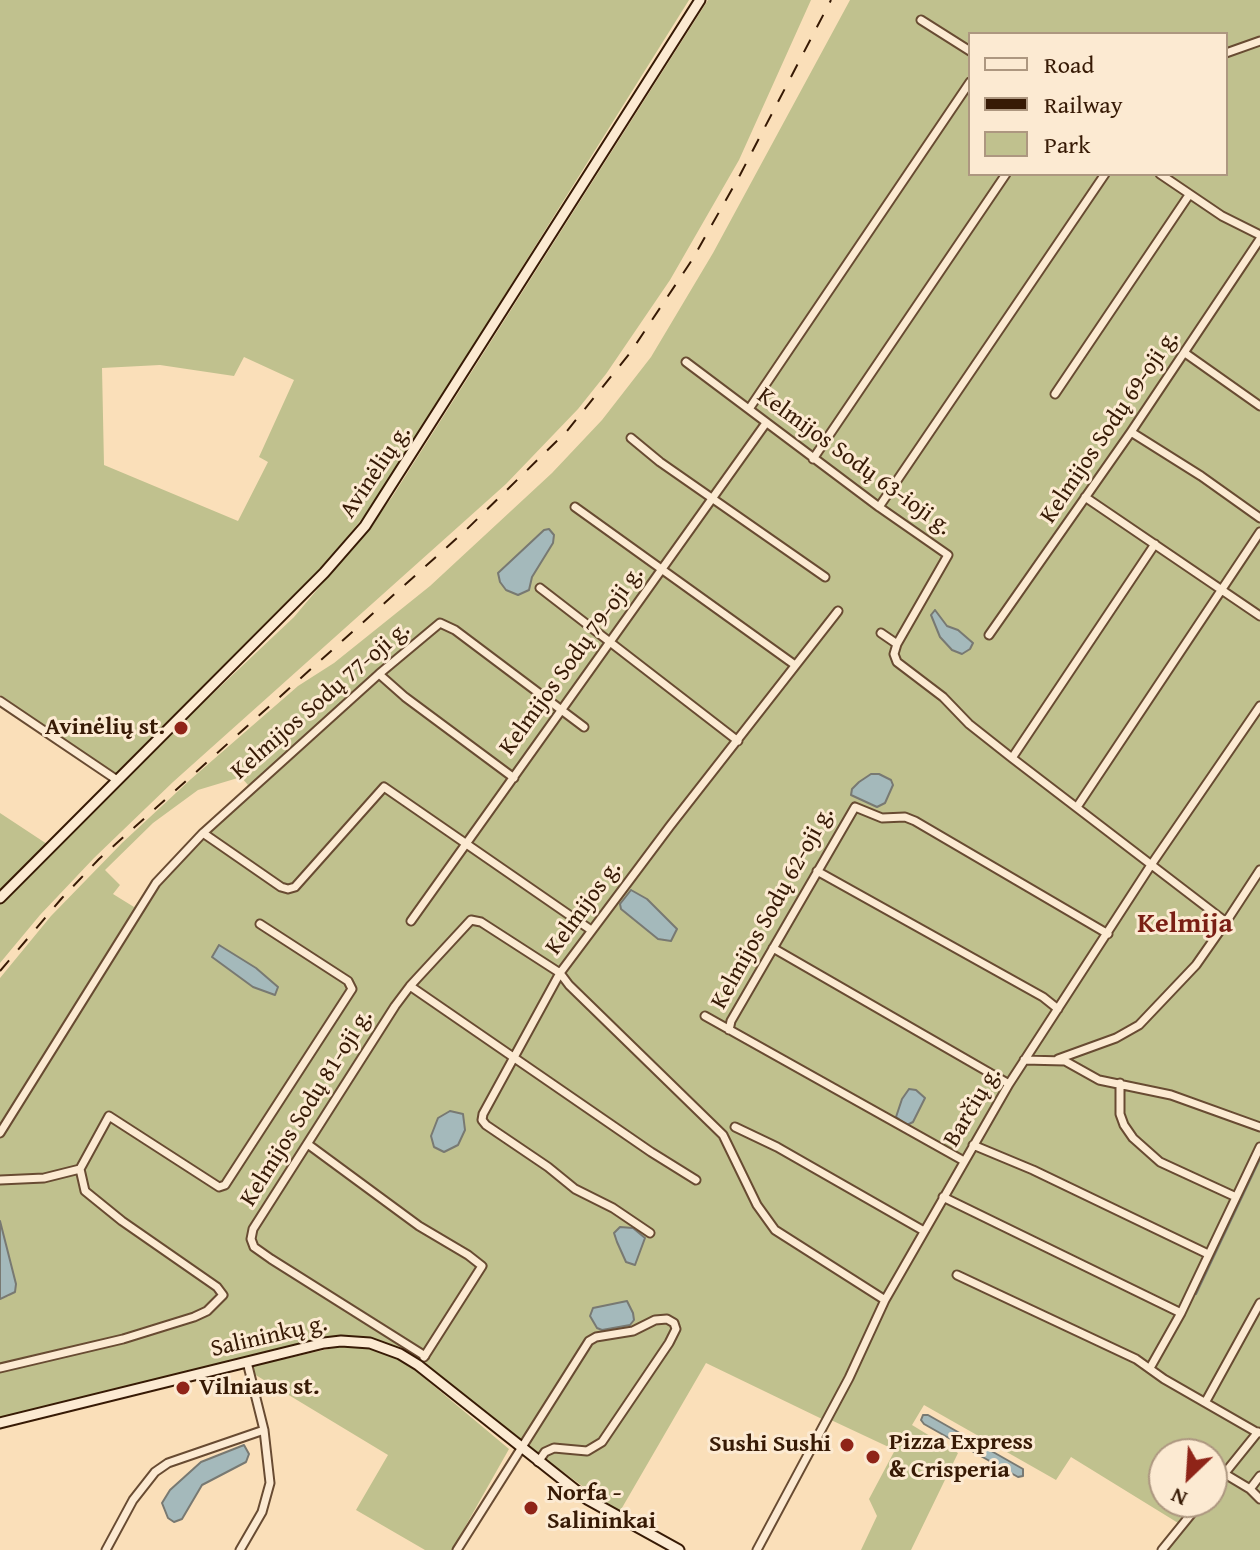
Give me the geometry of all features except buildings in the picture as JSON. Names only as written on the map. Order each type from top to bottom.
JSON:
[{"type":"main road","name":"Avinėlių g.","points":[[0,898],[324,573],[365,526],[700,0]]},
{"type":"main road","name":"Salininkų g.","points":[[0,1423],[324,1343],[357,1341],[384,1346],[418,1365],[538,1462],[610,1514],[679,1550]]},
{"type":"street","points":[[921,20],[968,50]]},
{"type":"street","points":[[1228,52],[1260,41]]},
{"type":"street","points":[[749,409],[968,85]]},
{"type":"street","points":[[813,459],[1005,176]]},
{"type":"street","points":[[879,507],[1104,176]]},
{"type":"street","points":[[1163,176],[1222,216],[1260,237]]},
{"type":"street","points":[[1055,394],[1189,195]]},
{"type":"street","name":"Kelmijos Sodų 69-oji g.","points":[[989,635],[1185,353],[1260,237]]},
{"type":"street","points":[[1185,353],[1260,406]]},
{"type":"street","name":"Kelmijos Sodų 63-ioji g.","points":[[686,362],[813,459],[948,555],[897,644]]},
{"type":"street","name":"Kelmijos Sodų 79-oji g.","points":[[411,921],[766,423]]},
{"type":"street","points":[[1131,432],[1260,518]]},
{"type":"street","points":[[631,438],[660,462],[825,577]]},
{"type":"street","points":[[1085,497],[1260,616]]},
{"type":"street","points":[[575,507],[795,665]]},
{"type":"street","points":[[1077,807],[1260,532]]},
{"type":"street","points":[[1012,758],[1155,544]]},
{"type":"street","points":[[540,588],[738,741]]},
{"type":"street","name":"Kelmijos g.","points":[[838,611],[560,973],[723,1135],[757,1205],[771,1226],[885,1300]]},
{"type":"street","name":"Kelmijos Sodų 77-oji g.","points":[[0,1133],[156,883],[203,833],[379,674],[442,623],[584,727]]},
{"type":"street","points":[[881,633],[897,644],[894,654],[897,662],[943,697],[969,724],[1226,922]]},
{"type":"street","points":[[379,674],[514,778]]},
{"type":"street","points":[[0,701],[117,780]]},
{"type":"street","name":"Barčių g.","points":[[757,1550],[849,1378],[885,1300],[1009,1084],[1151,865],[1260,706]]},
{"type":"street","points":[[1251,719],[1260,725]]},
{"type":"street","points":[[203,833],[288,889],[295,887],[384,787],[591,930]]},
{"type":"street","name":"Kelmijos Sodų 62-oji g.","points":[[729,1030],[731,1021],[851,809],[858,807],[882,818],[905,817],[915,821],[1108,934]]},
{"type":"street","points":[[1024,1060],[1044,1062],[1058,1059],[1116,1038],[1139,1025],[1196,965],[1260,870]]},
{"type":"street","points":[[817,871],[1043,997],[1058,1009]]},
{"type":"street","name":"Kelmijos Sodų 81-oji g.","points":[[425,1356],[252,1243],[253,1229],[410,986],[467,924],[476,920],[560,973]]},
{"type":"street","points":[[0,1368],[123,1339],[194,1317],[218,1303],[223,1295],[217,1287],[122,1221],[85,1191],[80,1169],[109,1116],[219,1187],[225,1185],[352,989],[348,981],[260,924]]},
{"type":"street","points":[[773,948],[1009,1084]]},
{"type":"street","points":[[560,973],[483,1114],[486,1125],[575,1189],[613,1208],[650,1233]]},
{"type":"street","points":[[410,986],[696,1180]]},
{"type":"street","points":[[705,1016],[964,1161]]},
{"type":"street","points":[[1058,1059],[1099,1080],[1171,1095],[1260,1127]]},
{"type":"street","points":[[1120,1083],[1120,1114],[1133,1138],[1160,1162],[1236,1197]]},
{"type":"street","points":[[735,1127],[777,1147],[924,1231]]},
{"type":"street","points":[[309,1145],[404,1216],[482,1266],[418,1365]]},
{"type":"street","points":[[973,1145],[1033,1170],[1208,1254]]},
{"type":"street","points":[[1150,1368],[1181,1313],[1260,1147]]},
{"type":"street","points":[[0,1180],[44,1178],[80,1169]]},
{"type":"street","points":[[943,1197],[1181,1313]]},
{"type":"street","points":[[957,1275],[1150,1368],[1164,1379],[1259,1431],[1228,1470]]},
{"type":"street","points":[[1206,1401],[1260,1303]]},
{"type":"street","points":[[457,1550],[593,1338],[633,1331],[662,1319],[674,1323],[676,1329],[669,1343],[602,1442],[587,1451],[554,1448],[545,1452],[538,1462]]},
{"type":"street","points":[[240,1550],[267,1498],[270,1469],[247,1362]]},
{"type":"street","points":[[106,1550],[133,1500],[155,1472],[168,1463],[264,1430]]},
{"type":"street","points":[[1228,1476],[1260,1499]]},
{"type":"street","points":[[1250,1489],[1260,1476]]},
{"type":"street","points":[[1162,1550],[1188,1518]]},
{"type":"green space","points":[[0,0],[689,0],[374,504],[317,574],[116,775],[0,695]],"holes":[[[244,357],[294,380],[259,457],[268,462],[238,521],[104,465],[102,368],[160,365],[234,376]]]},
{"type":"green space","points":[[708,0],[811,0],[739,160],[670,280],[606,374],[578,409],[506,484],[173,782],[94,858],[0,963],[0,903],[150,753],[294,617],[392,497]]},
{"type":"green space","points":[[850,0],[1260,0],[1260,1550],[1167,1550],[1183,1526],[1170,1518],[1228,1518],[1228,1438],[1148,1438],[1148,1504],[1071,1457],[1056,1480],[924,1405],[912,1425],[958,1453],[911,1550],[861,1550],[877,1516],[869,1499],[895,1450],[831,1420],[832,1417],[822,1419],[706,1363],[619,1513],[393,1347],[355,1337],[325,1338],[303,1343],[0,1418],[0,1299],[9,1296],[16,1284],[0,1221],[0,978],[51,916],[122,843],[191,779],[298,686],[334,663],[430,586],[552,473],[602,420],[651,357],[713,253]],"holes":[[[241,777],[248,785],[159,876],[134,907],[113,894],[120,885],[105,870],[153,823],[198,790]]]},
{"type":"green space","points":[[0,813],[47,844],[0,891]]},
{"type":"green space","points":[[337,1347],[363,1347],[393,1356],[416,1371],[509,1449],[452,1550],[425,1550],[356,1510],[388,1455],[244,1368]]},
{"type":"shaded area","points":[[549,529],[554,535],[553,543],[532,577],[529,590],[518,595],[506,590],[498,573],[544,530]]},
{"type":"shaded area","points":[[935,610],[947,626],[958,630],[973,643],[970,649],[962,654],[952,650],[940,637],[931,615]]},
{"type":"shaded area","points":[[871,774],[891,780],[893,785],[885,803],[877,807],[851,795],[852,789]]},
{"type":"shaded area","points":[[631,890],[647,899],[677,929],[671,941],[658,939],[621,909],[620,904]]},
{"type":"shaded area","points":[[219,945],[256,968],[278,987],[275,995],[253,987],[212,957]]},
{"type":"shaded area","points":[[909,1089],[916,1090],[925,1098],[913,1122],[907,1125],[896,1117]]},
{"type":"shaded area","points":[[450,1111],[463,1114],[465,1130],[458,1145],[444,1152],[434,1147],[431,1136],[438,1118]]},
{"type":"shaded area","points":[[0,1221],[16,1284],[15,1292],[0,1299]]},
{"type":"shaded area","points":[[620,1227],[633,1228],[645,1238],[635,1265],[626,1262],[617,1242],[614,1233]]},
{"type":"shaded area","points":[[627,1301],[634,1320],[630,1325],[602,1330],[597,1328],[590,1316],[593,1308]]},
{"type":"shaded area","points":[[923,1415],[1023,1469],[1023,1476],[1018,1477],[924,1424],[921,1420]]},
{"type":"shaded area","points":[[244,1445],[249,1454],[246,1462],[202,1485],[182,1519],[174,1522],[168,1518],[162,1503],[170,1490],[201,1462]]},
{"type":"waterway","points":[[1196,1294],[1260,1159]]},
{"type":"railway","points":[[0,971],[99,859],[466,530],[567,431],[630,353],[692,260],[831,0]]},
{"type":"place","name":"Avinėlių st.","points":[[181,728]]},
{"type":"place","name":"Vilniaus st.","points":[[183,1388]]},
{"type":"place","name":"Sushi Sushi","points":[[847,1445]]},
{"type":"place","name":"Pizza Express & Crisperia","points":[[873,1457]]},
{"type":"place","name":"Norfa - Salininkai","points":[[531,1508]]},
{"type":"district","name":"Kelmija","points":[[1185,925]]}]
